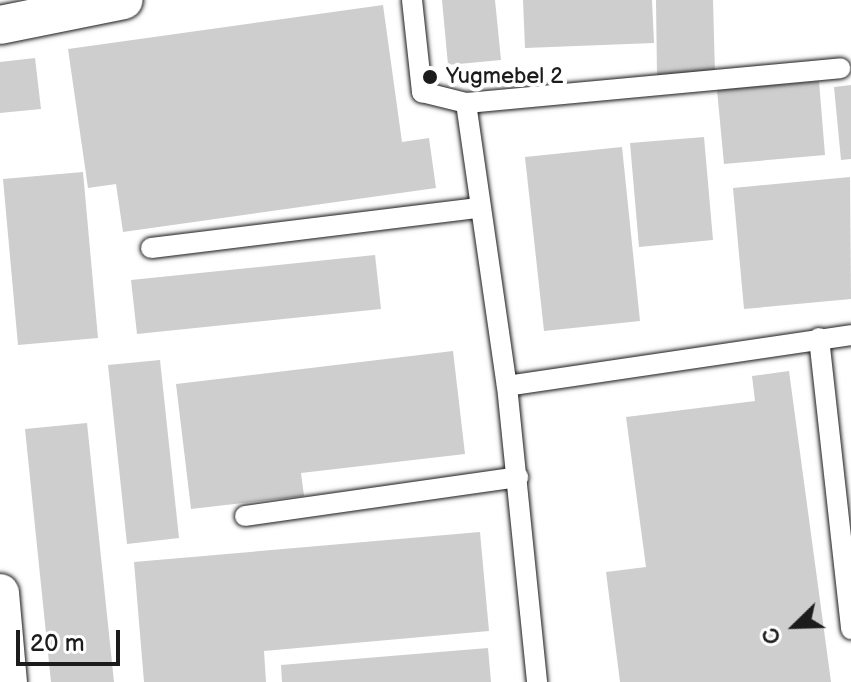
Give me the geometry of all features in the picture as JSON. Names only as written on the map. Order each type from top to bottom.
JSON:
[{"type":"street","points":[[0,25],[124,0]]},
{"type":"street","points":[[0,593],[5,680]]},
{"type":"lane","points":[[412,0],[422,92],[466,103],[840,68]]},
{"type":"lane","points":[[466,103],[507,386],[537,682]]},
{"type":"lane","points":[[151,248],[479,208]]},
{"type":"lane","points":[[507,386],[851,335]]},
{"type":"lane","points":[[819,338],[851,629]]},
{"type":"lane","points":[[245,516],[518,477]]},
{"type":"building","points":[[442,0],[495,0],[501,60],[448,65]]},
{"type":"building","points":[[523,0],[652,0],[654,43],[525,48]]},
{"type":"building","points":[[656,0],[713,0],[715,74],[657,75]]},
{"type":"building","points":[[383,5],[402,142],[429,138],[436,188],[123,232],[116,184],[88,188],[68,49]]},
{"type":"building","points":[[35,58],[41,109],[0,113],[0,62]]},
{"type":"building","points":[[819,81],[825,155],[724,164],[717,90]]},
{"type":"building","points":[[851,85],[851,159],[841,160],[834,87]]},
{"type":"building","points":[[704,137],[713,240],[639,247],[630,143]]},
{"type":"building","points":[[622,147],[640,321],[544,331],[525,157]]},
{"type":"building","points":[[83,172],[98,338],[18,345],[3,179]]},
{"type":"building","points":[[850,177],[851,299],[744,309],[733,188]]},
{"type":"building","points":[[375,255],[381,309],[137,334],[131,280]]},
{"type":"building","points":[[453,351],[465,454],[301,473],[304,496],[191,509],[176,384]]},
{"type":"building","points":[[160,360],[179,538],[127,544],[108,365]]},
{"type":"building","points":[[789,371],[831,682],[620,682],[606,572],[646,567],[626,417],[755,401],[752,376]]},
{"type":"building","points":[[87,423],[114,682],[51,682],[25,429]]},
{"type":"building","points":[[480,532],[489,631],[264,651],[266,682],[144,682],[134,562]]},
{"type":"building","points":[[488,648],[491,682],[282,682],[281,665]]},
{"type":"place","name":"Yugmebel 2","points":[[430,77]]}]
